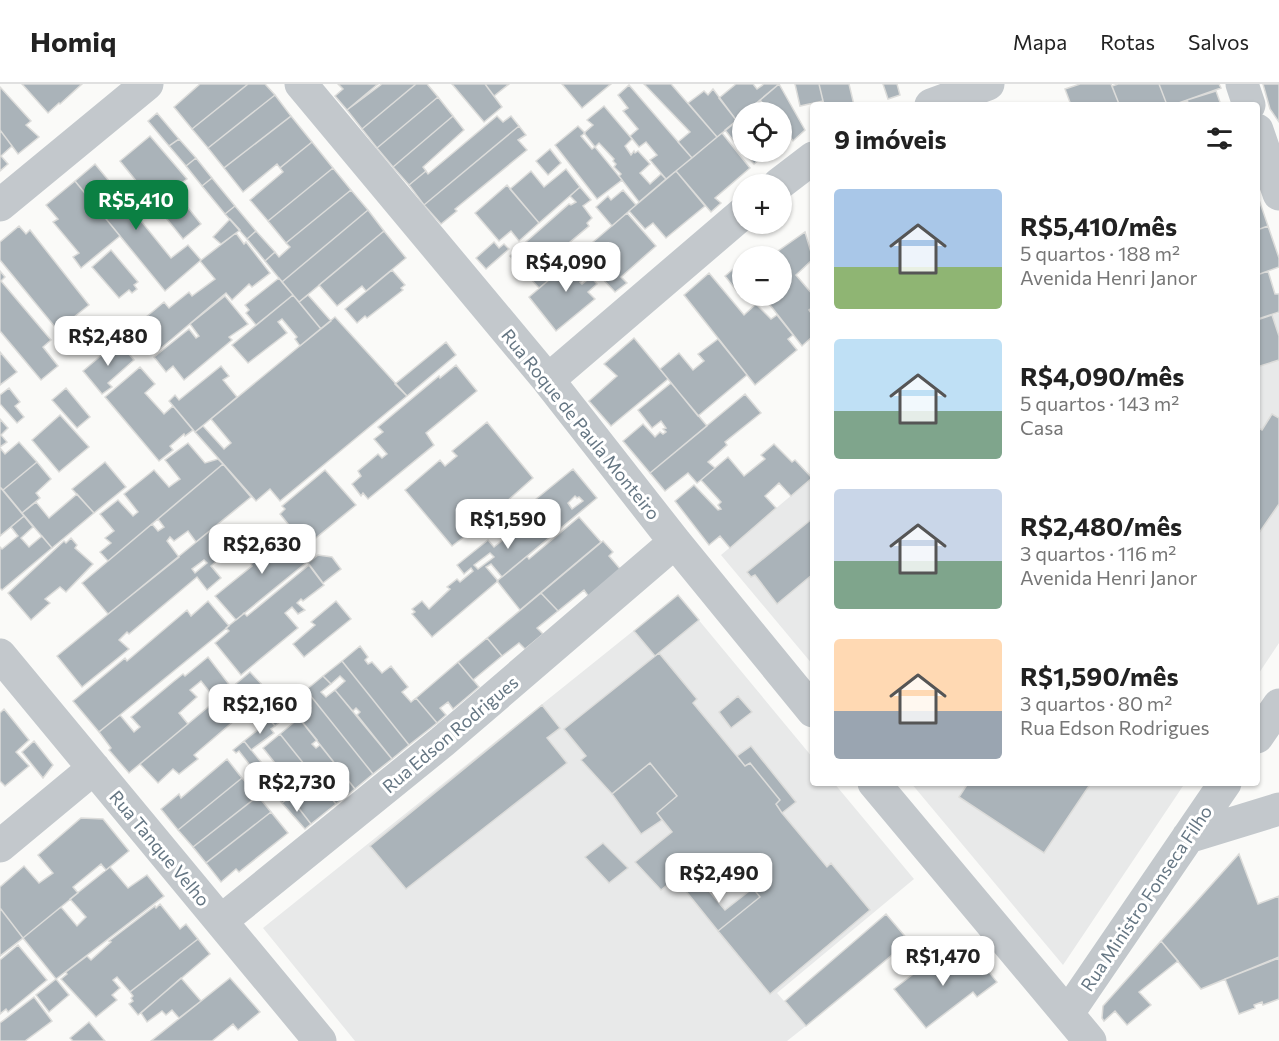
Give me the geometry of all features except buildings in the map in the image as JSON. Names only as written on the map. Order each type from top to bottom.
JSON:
[{"type":"street","points":[[0,205],[147,84]]},
{"type":"street","name":"Rua Roque de Paula Monteiro","points":[[301,84],[548,380],[675,542],[810,707]]},
{"type":"street","points":[[939,102],[988,84]]},
{"type":"street","points":[[1242,84],[1248,102]]},
{"type":"street","points":[[1267,143],[1279,194]]},
{"type":"street","points":[[792,174],[810,160]]},
{"type":"street","points":[[548,380],[732,223]]},
{"type":"street","name":"Rua Edson Rodrigues","points":[[221,921],[442,742],[675,542]]},
{"type":"street","name":"Rua Tanque Velho","points":[[0,655],[320,1041]]},
{"type":"street","points":[[1260,733],[1279,705]]},
{"type":"street","points":[[0,846],[94,768]]},
{"type":"street","points":[[877,786],[1090,1041]]},
{"type":"street","name":"Rua Ministro Fonseca Filho","points":[[1068,1013],[1223,786]]},
{"type":"street","points":[[1188,837],[1279,809]]},
{"type":"shaded area","points":[[1279,313],[1279,643],[1260,672],[1260,319]]},
{"type":"shaded area","points":[[810,480],[810,661],[721,555]]},
{"type":"shaded area","points":[[678,595],[810,754],[810,786],[836,786],[914,879],[777,993],[806,1026],[787,1041],[355,1041],[263,928]]},
{"type":"shaded area","points":[[914,786],[1183,786],[1063,965]]}]
